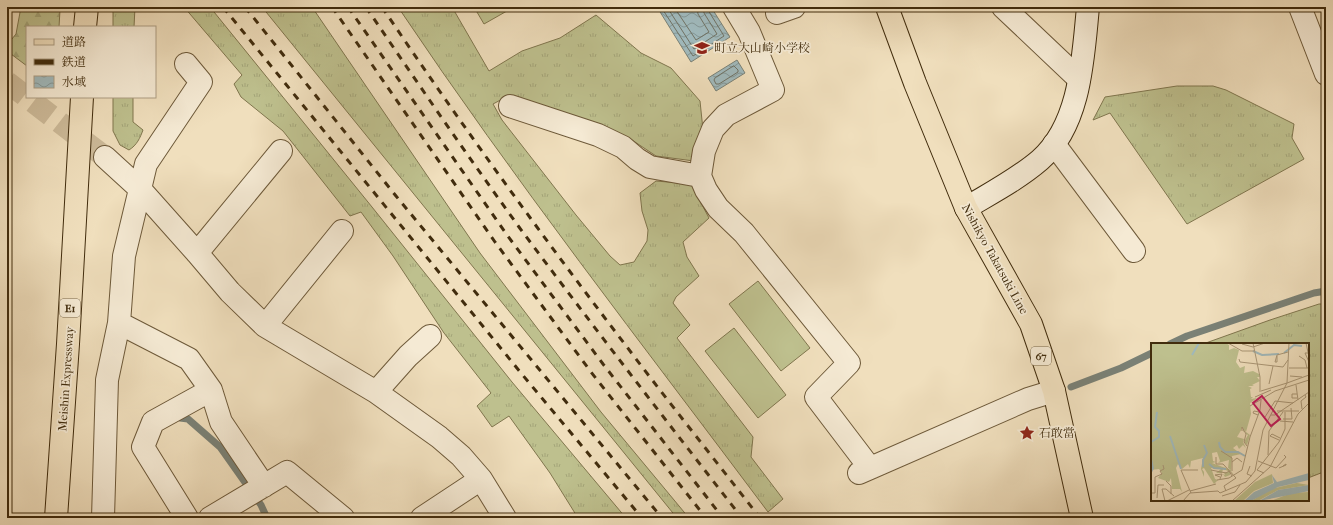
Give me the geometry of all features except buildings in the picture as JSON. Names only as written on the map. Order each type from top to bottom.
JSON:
[{"type":"main road","points":[[85,26],[87,7]]},
{"type":"main road","name":"Nishikyo Takatsuki Line","points":[[887,7],[915,83],[966,208],[1031,324],[1054,391],[1082,518]]},
{"type":"main road","name":"Meishin Expressway","points":[[56,518],[69,329],[82,98]]},
{"type":"street","points":[[734,7],[749,32],[773,90],[726,115],[713,128],[704,151],[700,176],[706,190],[718,208],[744,234],[849,363],[816,397],[864,471],[1028,399],[1054,391]]},
{"type":"street","points":[[1003,7],[1080,79]]},
{"type":"street","points":[[966,208],[1012,180],[1041,159],[1054,144],[1064,127],[1075,100],[1080,79],[1088,7]]},
{"type":"street","points":[[1300,7],[1326,74]]},
{"type":"street","points":[[103,518],[107,380],[119,323],[124,256],[146,164],[200,82],[186,64]]},
{"type":"street","points":[[510,106],[598,135],[623,147],[637,159],[650,167],[700,176]]},
{"type":"street","points":[[1054,144],[1134,251]]},
{"type":"street","points":[[197,253],[281,151]]},
{"type":"street","points":[[105,157],[140,189],[230,292],[266,326],[376,392],[439,437],[461,456],[481,479],[505,518]]},
{"type":"street","points":[[266,326],[342,231]]},
{"type":"street","points":[[119,323],[189,359],[211,390],[221,422],[264,486]]},
{"type":"street","points":[[376,392],[408,356],[430,336]]},
{"type":"street","points":[[187,518],[144,447],[153,422],[211,390]]},
{"type":"street","points":[[210,518],[287,472],[343,518]]},
{"type":"street","points":[[422,518],[481,479]]},
{"type":"green space","points":[[21,7],[43,7],[60,10],[59,26],[26,26],[26,65],[7,51],[7,45],[16,34]]},
{"type":"green space","points":[[113,7],[135,7],[134,26],[113,26]]},
{"type":"green space","points":[[184,7],[210,7],[512,382],[626,518],[578,518],[550,473],[509,416],[492,427],[477,406],[491,393],[444,333],[393,256],[361,212],[350,216],[283,131],[241,97],[234,84],[242,75]]},
{"type":"green space","points":[[262,7],[312,7],[480,253],[601,412],[689,518],[677,518]]},
{"type":"green space","points":[[398,7],[452,7],[489,71],[522,51],[560,38],[596,15],[641,53],[671,68],[700,101],[703,130],[694,161],[656,156],[629,138],[508,96],[493,104],[502,120],[576,215],[610,256],[620,265],[634,262],[647,241],[648,230],[642,211],[640,193],[656,181],[691,184],[709,218],[683,242],[687,257],[699,276],[676,297],[673,303],[690,325],[677,338],[753,437],[751,457],[783,499],[768,512],[533,199],[442,72]]},
{"type":"green space","points":[[474,7],[514,7],[484,24]]},
{"type":"green space","points":[[1177,86],[1213,86],[1226,90],[1294,124],[1292,138],[1304,159],[1187,224],[1110,113],[1093,120],[1105,97]]},
{"type":"green space","points":[[113,98],[133,98],[133,122],[143,130],[136,144],[129,150],[120,145],[113,131]]},
{"type":"green space","points":[[758,281],[810,348],[781,371],[729,304]]},
{"type":"green space","points":[[1319,304],[1326,304],[1326,471],[1309,478],[1309,343],[1206,343]]},
{"type":"green space","points":[[734,328],[786,395],[758,418],[705,351]]},
{"type":"water","points":[[657,7],[711,7],[730,37],[691,62]]},
{"type":"water","points":[[737,60],[745,73],[716,91],[708,78]]},
{"type":"waterway","points":[[1172,343],[1187,336],[1314,293],[1326,291]]},
{"type":"waterway","points":[[1071,387],[1121,368],[1151,353]]},
{"type":"waterway","points":[[180,418],[188,419],[220,447],[261,505],[267,518]]},
{"type":"tunnel","points":[[7,82],[26,97]]},
{"type":"tunnel","points":[[28,98],[105,157]]},
{"type":"railway","points":[[223,7],[521,373],[642,518]]},
{"type":"railway","points":[[245,7],[396,196],[662,518]]},
{"type":"railway","points":[[332,7],[495,242],[591,372],[706,518]]},
{"type":"railway","points":[[348,7],[507,235],[603,364],[723,518]]},
{"type":"railway","points":[[366,7],[519,227],[742,518]]},
{"type":"railway","points":[[382,7],[471,136],[564,263],[643,368],[760,518]]},
{"type":"place","name":"町立大山崎小学校","points":[[702,48]]},
{"type":"place","name":"石敢當","points":[[1027,433]]}]
